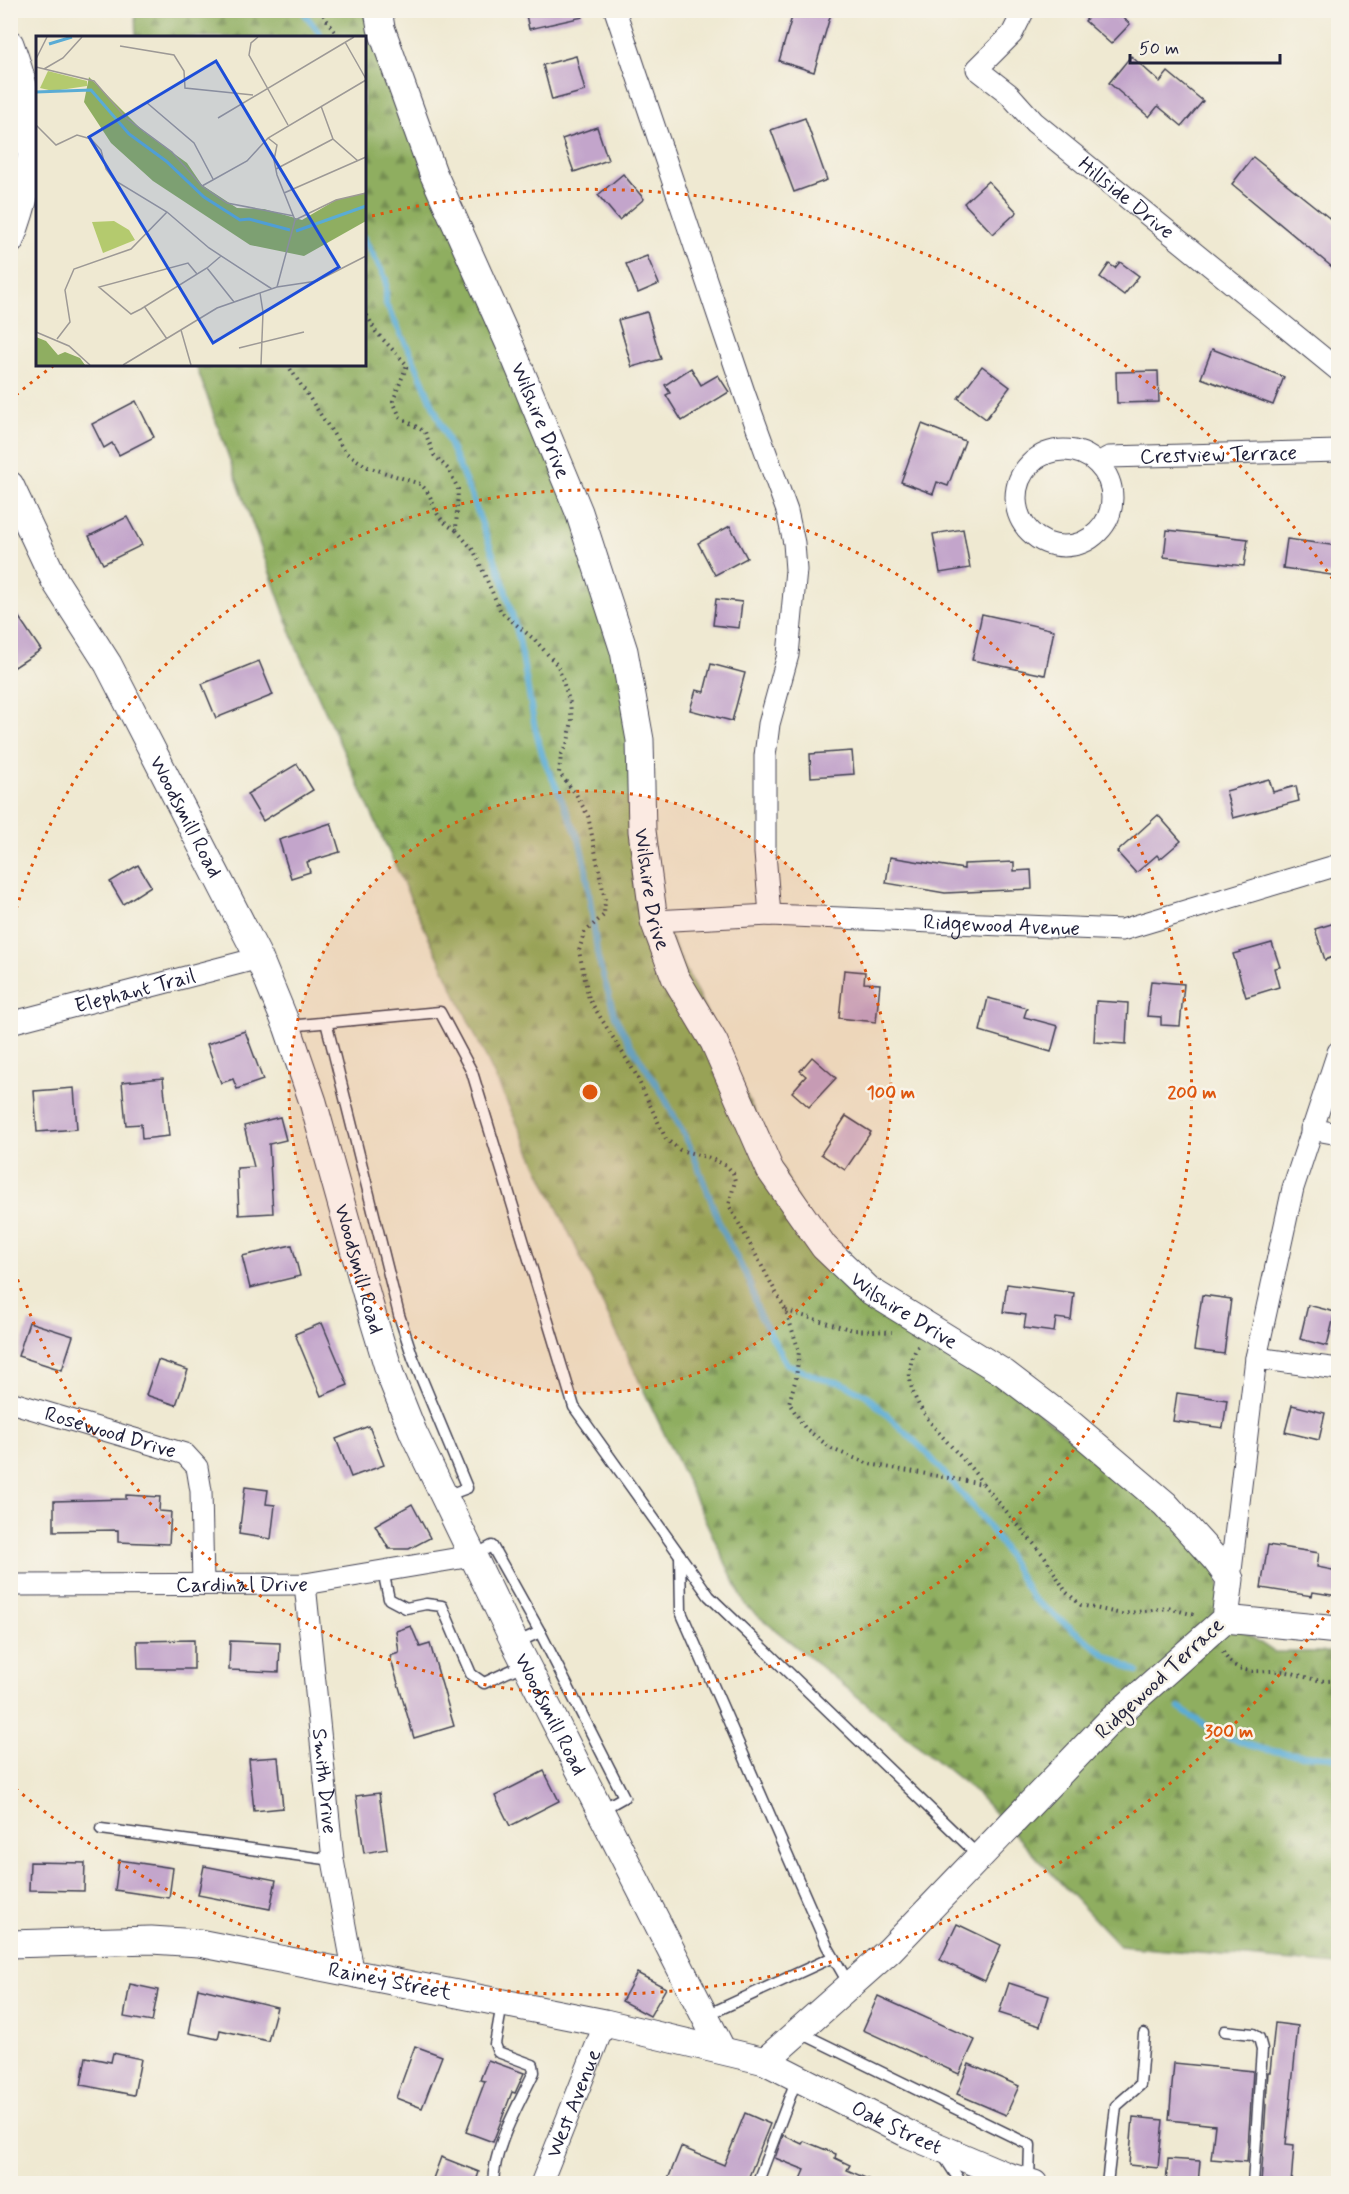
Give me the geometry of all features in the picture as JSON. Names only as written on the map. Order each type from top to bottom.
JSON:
[{"type":"street","name":"Wilshire Drive","points":[[378,10],[381,28],[433,173],[509,343],[579,512],[624,651],[640,740],[642,831],[654,921],[675,977],[714,1042],[770,1170],[824,1247],[868,1290],[1004,1373],[1072,1425],[1165,1504],[1216,1560],[1230,1579]]},
{"type":"street","points":[[615,10],[745,395],[787,511],[794,543],[796,570],[788,655],[769,724],[765,756],[765,853],[770,915]]},
{"type":"street","name":"Hillside Drive","points":[[1024,10],[1011,34],[977,69],[1009,94],[1034,122],[1338,370]]},
{"type":"street","points":[[10,44],[23,79],[33,140],[27,189],[10,241]]},
{"type":"street","points":[[1070,449],[1085,454],[1098,463],[1107,476],[1112,492],[1111,508],[1100,530],[1079,544],[1063,546],[1047,543],[1032,535],[1022,522],[1016,508],[1015,492],[1019,478],[1028,465],[1040,455],[1054,450],[1070,449]]},
{"type":"street","name":"Crestview Terrace","points":[[1098,463],[1109,457],[1338,451]]},
{"type":"street","name":"Woodsmill Road","points":[[10,485],[54,581],[108,664],[258,958],[287,1026],[387,1318],[391,1377],[443,1497],[520,1654],[722,2050]]},
{"type":"street","name":"Ridgewood Avenue","points":[[654,921],[770,915],[1122,930],[1338,865]]},
{"type":"street","name":"Elephant Trail","points":[[10,1023],[258,958]]},
{"type":"street","name":"Ridgewood Terrace","points":[[765,2061],[890,1950],[1108,1723],[1220,1623],[1230,1579],[1256,1358],[1293,1188],[1338,1052]]},
{"type":"street","points":[[1311,1129],[1338,1134]]},
{"type":"street","points":[[1256,1358],[1338,1369]]},
{"type":"street","name":"Rosewood Drive","points":[[10,1402],[185,1454],[197,1467],[201,1491],[203,1584]]},
{"type":"street","name":"Cardinal Drive","points":[[10,1585],[305,1584],[472,1556]]},
{"type":"street","name":"Smith Drive","points":[[305,1584],[333,1860],[354,1975]]},
{"type":"street","points":[[1220,1623],[1338,1630]]},
{"type":"street","name":"Rainey Street","points":[[10,1944],[151,1940],[199,1943],[605,2023],[765,2061]]},
{"type":"street","name":"West Avenue","points":[[541,2184],[605,2023]]},
{"type":"street","name":"Oak Street","points":[[765,2061],[938,2146],[1007,2176],[1032,2183]]},
{"type":"lane","points":[[287,1026],[440,1012],[472,1072],[574,1407],[709,1596],[980,1857]]},
{"type":"lane","points":[[326,1022],[387,1318]]},
{"type":"lane","points":[[472,1556],[492,1546],[540,1632],[624,1797],[601,1810]]},
{"type":"lane","points":[[680,1555],[681,1612],[833,1957],[850,1986]]},
{"type":"lane","points":[[383,1571],[389,1599],[406,1608],[426,1604],[442,1606],[471,1674],[484,1683],[520,1654],[540,1632]]},
{"type":"lane","points":[[101,1829],[333,1860]]},
{"type":"lane","points":[[705,2016],[833,1957]]},
{"type":"lane","points":[[493,2184],[494,2173],[507,2131],[534,2072],[533,2065],[498,2052],[495,2044],[502,2004]]},
{"type":"lane","points":[[799,2031],[1030,2145],[1032,2183]]},
{"type":"lane","points":[[1225,2031],[1253,2034],[1259,2038],[1262,2049],[1253,2184]]},
{"type":"lane","points":[[1107,2184],[1116,2106],[1140,2085],[1144,2034]]},
{"type":"lane","points":[[757,2184],[797,2077]]},
{"type":"lane","points":[[938,2146],[958,2178],[958,2184]]},
{"type":"path","points":[[320,10],[338,36]]},
{"type":"path","points":[[366,314],[376,332],[407,365],[393,401],[400,417],[425,432],[434,455],[449,470],[458,489],[456,530]]},
{"type":"path","points":[[288,366],[346,453],[368,467],[420,484],[426,490],[438,519],[456,530],[474,551],[501,612],[535,640],[558,666],[570,703],[572,721],[568,742],[561,755],[559,773],[576,794],[588,816],[605,900],[604,915],[584,933],[579,951],[589,999],[635,1073],[666,1138],[680,1149],[710,1158],[733,1173],[735,1181],[729,1205],[786,1311],[799,1351],[796,1378],[790,1396],[791,1410],[805,1428],[832,1449],[869,1464],[983,1484]]},
{"type":"path","points":[[786,1311],[853,1330],[888,1332],[931,1329]]},
{"type":"path","points":[[931,1329],[912,1356],[909,1371],[913,1395],[929,1420],[968,1461],[983,1484],[1045,1557],[1074,1601],[1091,1608],[1122,1614],[1168,1608],[1199,1616],[1220,1623],[1224,1655],[1239,1668],[1258,1673],[1291,1672],[1318,1682],[1338,1680]]},
{"type":"green space","points":[[135,11],[385,11],[448,211],[612,589],[643,669],[655,906],[823,1253],[932,1323],[1216,1560],[1225,1619],[1274,1652],[1338,1652],[1338,1965],[1120,1946],[975,1792],[746,1606],[405,887],[297,649],[196,366],[366,366],[366,36],[136,36]]},
{"type":"building","points":[[525,10],[582,10],[583,17],[529,29]]},
{"type":"building","points":[[794,10],[832,10],[814,72],[779,61]]},
{"type":"building","points":[[1094,10],[1115,10],[1130,24],[1111,44],[1085,21]]},
{"type":"building","points":[[576,56],[585,91],[552,100],[543,65]]},
{"type":"building","points":[[1131,56],[1160,82],[1168,72],[1203,101],[1182,126],[1158,106],[1149,117],[1109,83]]},
{"type":"building","points":[[805,118],[827,180],[794,192],[771,130]]},
{"type":"building","points":[[597,127],[608,160],[574,172],[562,139]]},
{"type":"building","points":[[1253,157],[1338,225],[1338,272],[1232,184]]},
{"type":"building","points":[[623,174],[644,199],[619,220],[598,195]]},
{"type":"building","points":[[988,181],[1017,212],[993,234],[964,203]]},
{"type":"building","points":[[647,256],[659,284],[638,293],[626,264]]},
{"type":"building","points":[[1120,262],[1139,276],[1124,295],[1100,277],[1109,264],[1115,268]]},
{"type":"building","points":[[647,312],[661,359],[632,367],[618,320]]},
{"type":"building","points":[[1212,349],[1284,377],[1273,405],[1201,378]]},
{"type":"building","points":[[982,366],[1010,387],[986,419],[958,398]]},
{"type":"building","points":[[691,368],[701,385],[718,375],[729,392],[682,421],[666,395],[670,393],[665,385]]},
{"type":"building","points":[[1158,371],[1159,402],[1117,403],[1116,372]]},
{"type":"building","points":[[136,401],[154,437],[119,455],[112,443],[104,448],[92,424]]},
{"type":"building","points":[[922,424],[965,441],[948,486],[937,482],[933,494],[901,482]]},
{"type":"building","points":[[127,517],[142,545],[103,564],[89,536]]},
{"type":"building","points":[[730,526],[747,558],[715,575],[698,543]]},
{"type":"building","points":[[963,529],[970,568],[940,573],[933,534]]},
{"type":"building","points":[[1167,530],[1248,539],[1244,566],[1164,557]]},
{"type":"building","points":[[1287,539],[1338,546],[1338,576],[1283,568]]},
{"type":"building","points":[[716,599],[742,602],[739,628],[713,625]]},
{"type":"building","points":[[10,604],[41,650],[10,670]]},
{"type":"building","points":[[982,614],[1054,630],[1045,675],[972,660]]},
{"type":"building","points":[[259,661],[273,695],[216,718],[202,684]]},
{"type":"building","points":[[711,664],[745,673],[732,721],[690,710],[696,690],[704,692]]},
{"type":"building","points":[[852,751],[854,774],[811,777],[810,754]]},
{"type":"building","points":[[297,764],[313,790],[263,821],[247,794]]},
{"type":"building","points":[[1269,779],[1273,792],[1296,786],[1299,801],[1233,818],[1226,791]]},
{"type":"building","points":[[1158,815],[1181,841],[1160,859],[1157,855],[1136,873],[1117,852]]},
{"type":"building","points":[[331,823],[340,852],[307,862],[310,872],[291,878],[279,840]]},
{"type":"building","points":[[890,857],[964,869],[964,864],[1014,862],[1014,871],[1031,870],[1032,889],[945,893],[886,883]]},
{"type":"building","points":[[138,865],[151,886],[123,904],[110,882]]},
{"type":"building","points":[[1338,922],[1338,955],[1325,960],[1315,929]]},
{"type":"building","points":[[1272,943],[1280,967],[1274,968],[1279,987],[1246,997],[1233,954]]},
{"type":"building","points":[[844,970],[865,972],[864,983],[880,984],[876,1022],[839,1018]]},
{"type":"building","points":[[1151,981],[1184,984],[1180,1026],[1161,1025],[1161,1017],[1147,1016]]},
{"type":"building","points":[[988,998],[1027,1008],[1024,1017],[1058,1026],[1051,1052],[980,1031]]},
{"type":"building","points":[[1096,1001],[1128,1003],[1126,1044],[1094,1042]]},
{"type":"building","points":[[245,1031],[263,1080],[237,1089],[233,1079],[221,1083],[207,1044]]},
{"type":"building","points":[[812,1057],[836,1078],[809,1107],[792,1092],[806,1076],[800,1071]]},
{"type":"building","points":[[163,1078],[169,1136],[142,1139],[141,1124],[126,1125],[122,1082]]},
{"type":"building","points":[[74,1088],[77,1129],[37,1132],[34,1091]]},
{"type":"building","points":[[846,1116],[871,1132],[845,1170],[821,1154]]},
{"type":"building","points":[[280,1117],[286,1140],[269,1144],[273,1213],[239,1215],[237,1168],[254,1167],[244,1126]]},
{"type":"building","points":[[292,1245],[300,1276],[250,1288],[242,1256]]},
{"type":"building","points":[[1007,1284],[1074,1293],[1071,1320],[1056,1318],[1054,1332],[1024,1328],[1026,1315],[1003,1312]]},
{"type":"building","points":[[1202,1295],[1231,1299],[1224,1354],[1194,1350]]},
{"type":"building","points":[[1308,1305],[1335,1312],[1327,1346],[1300,1339]]},
{"type":"building","points":[[29,1322],[73,1336],[62,1370],[18,1356]]},
{"type":"building","points":[[322,1323],[348,1385],[321,1396],[295,1334]]},
{"type":"building","points":[[158,1360],[188,1370],[176,1405],[146,1395]]},
{"type":"building","points":[[1177,1393],[1227,1400],[1223,1428],[1173,1421]]},
{"type":"building","points":[[1292,1405],[1325,1413],[1319,1440],[1285,1432]]},
{"type":"building","points":[[369,1426],[384,1465],[351,1477],[336,1439]]},
{"type":"building","points":[[245,1487],[268,1490],[266,1504],[275,1505],[271,1539],[239,1534]]},
{"type":"building","points":[[126,1495],[160,1497],[159,1511],[171,1512],[169,1544],[118,1542],[118,1530],[54,1531],[54,1501],[126,1499]]},
{"type":"building","points":[[412,1504],[430,1538],[409,1549],[389,1549],[375,1525]]},
{"type":"building","points":[[1268,1545],[1319,1553],[1317,1567],[1338,1571],[1338,1596],[1313,1592],[1312,1596],[1261,1588]]},
{"type":"building","points":[[411,1626],[420,1647],[430,1644],[454,1726],[414,1738],[390,1656],[399,1653],[396,1631]]},
{"type":"building","points":[[194,1640],[194,1669],[138,1669],[137,1641]]},
{"type":"building","points":[[230,1641],[280,1643],[279,1672],[229,1670]]},
{"type":"building","points":[[278,1757],[283,1808],[254,1811],[249,1759]]},
{"type":"building","points":[[544,1771],[559,1801],[510,1826],[495,1796]]},
{"type":"building","points":[[379,1793],[387,1849],[364,1853],[356,1796]]},
{"type":"building","points":[[119,1860],[173,1868],[169,1898],[115,1890]]},
{"type":"building","points":[[30,1862],[85,1863],[84,1891],[29,1890]]},
{"type":"building","points":[[204,1866],[276,1880],[270,1909],[198,1895]]},
{"type":"building","points":[[957,1924],[1001,1945],[985,1981],[940,1960]]},
{"type":"building","points":[[637,1973],[666,1988],[650,2016],[622,2001]]},
{"type":"building","points":[[1009,1983],[1049,1996],[1040,2026],[999,2013]]},
{"type":"building","points":[[130,1984],[158,1990],[152,2022],[124,2017]]},
{"type":"building","points":[[198,1988],[277,2007],[268,2041],[220,2030],[218,2039],[189,2033]]},
{"type":"building","points":[[878,1996],[975,2040],[959,2074],[863,2030]]},
{"type":"building","points":[[1275,2023],[1298,2026],[1286,2144],[1294,2145],[1291,2184],[1261,2184],[1268,2072],[1270,2072]]},
{"type":"building","points":[[415,2046],[442,2056],[422,2108],[396,2098]]},
{"type":"building","points":[[113,2053],[141,2059],[134,2095],[81,2085],[86,2057],[111,2062]]},
{"type":"building","points":[[488,2060],[524,2073],[515,2093],[512,2092],[493,2142],[466,2132],[485,2081],[480,2080]]},
{"type":"building","points":[[1174,2063],[1253,2071],[1247,2162],[1211,2159],[1215,2125],[1169,2120]]},
{"type":"building","points":[[969,2064],[1019,2086],[1006,2115],[957,2094]]},
{"type":"building","points":[[745,2113],[770,2124],[746,2184],[666,2184],[681,2147],[724,2165]]},
{"type":"building","points":[[1133,2117],[1163,2120],[1158,2168],[1129,2165]]},
{"type":"building","points":[[783,2135],[802,2144],[804,2141],[836,2154],[835,2158],[850,2165],[847,2170],[879,2184],[799,2184],[805,2170],[775,2158]]},
{"type":"building","points":[[441,2157],[479,2172],[475,2184],[431,2184]]},
{"type":"building","points":[[1168,2159],[1200,2161],[1198,2184],[1166,2184]]},
{"type":"waterway","points":[[302,10],[322,36]]},
{"type":"waterway","points":[[366,242],[386,279],[386,304],[413,358],[472,497],[503,581],[519,639],[535,728],[543,757],[579,839],[586,869],[598,958],[615,1016],[662,1093],[690,1146],[722,1229],[749,1281],[759,1314],[787,1364],[822,1379],[842,1383],[866,1395],[926,1452],[984,1520],[1032,1598],[1106,1655],[1137,1672]]},
{"type":"waterway","points":[[1179,1708],[1218,1732],[1254,1747],[1293,1754],[1338,1757]]}]
